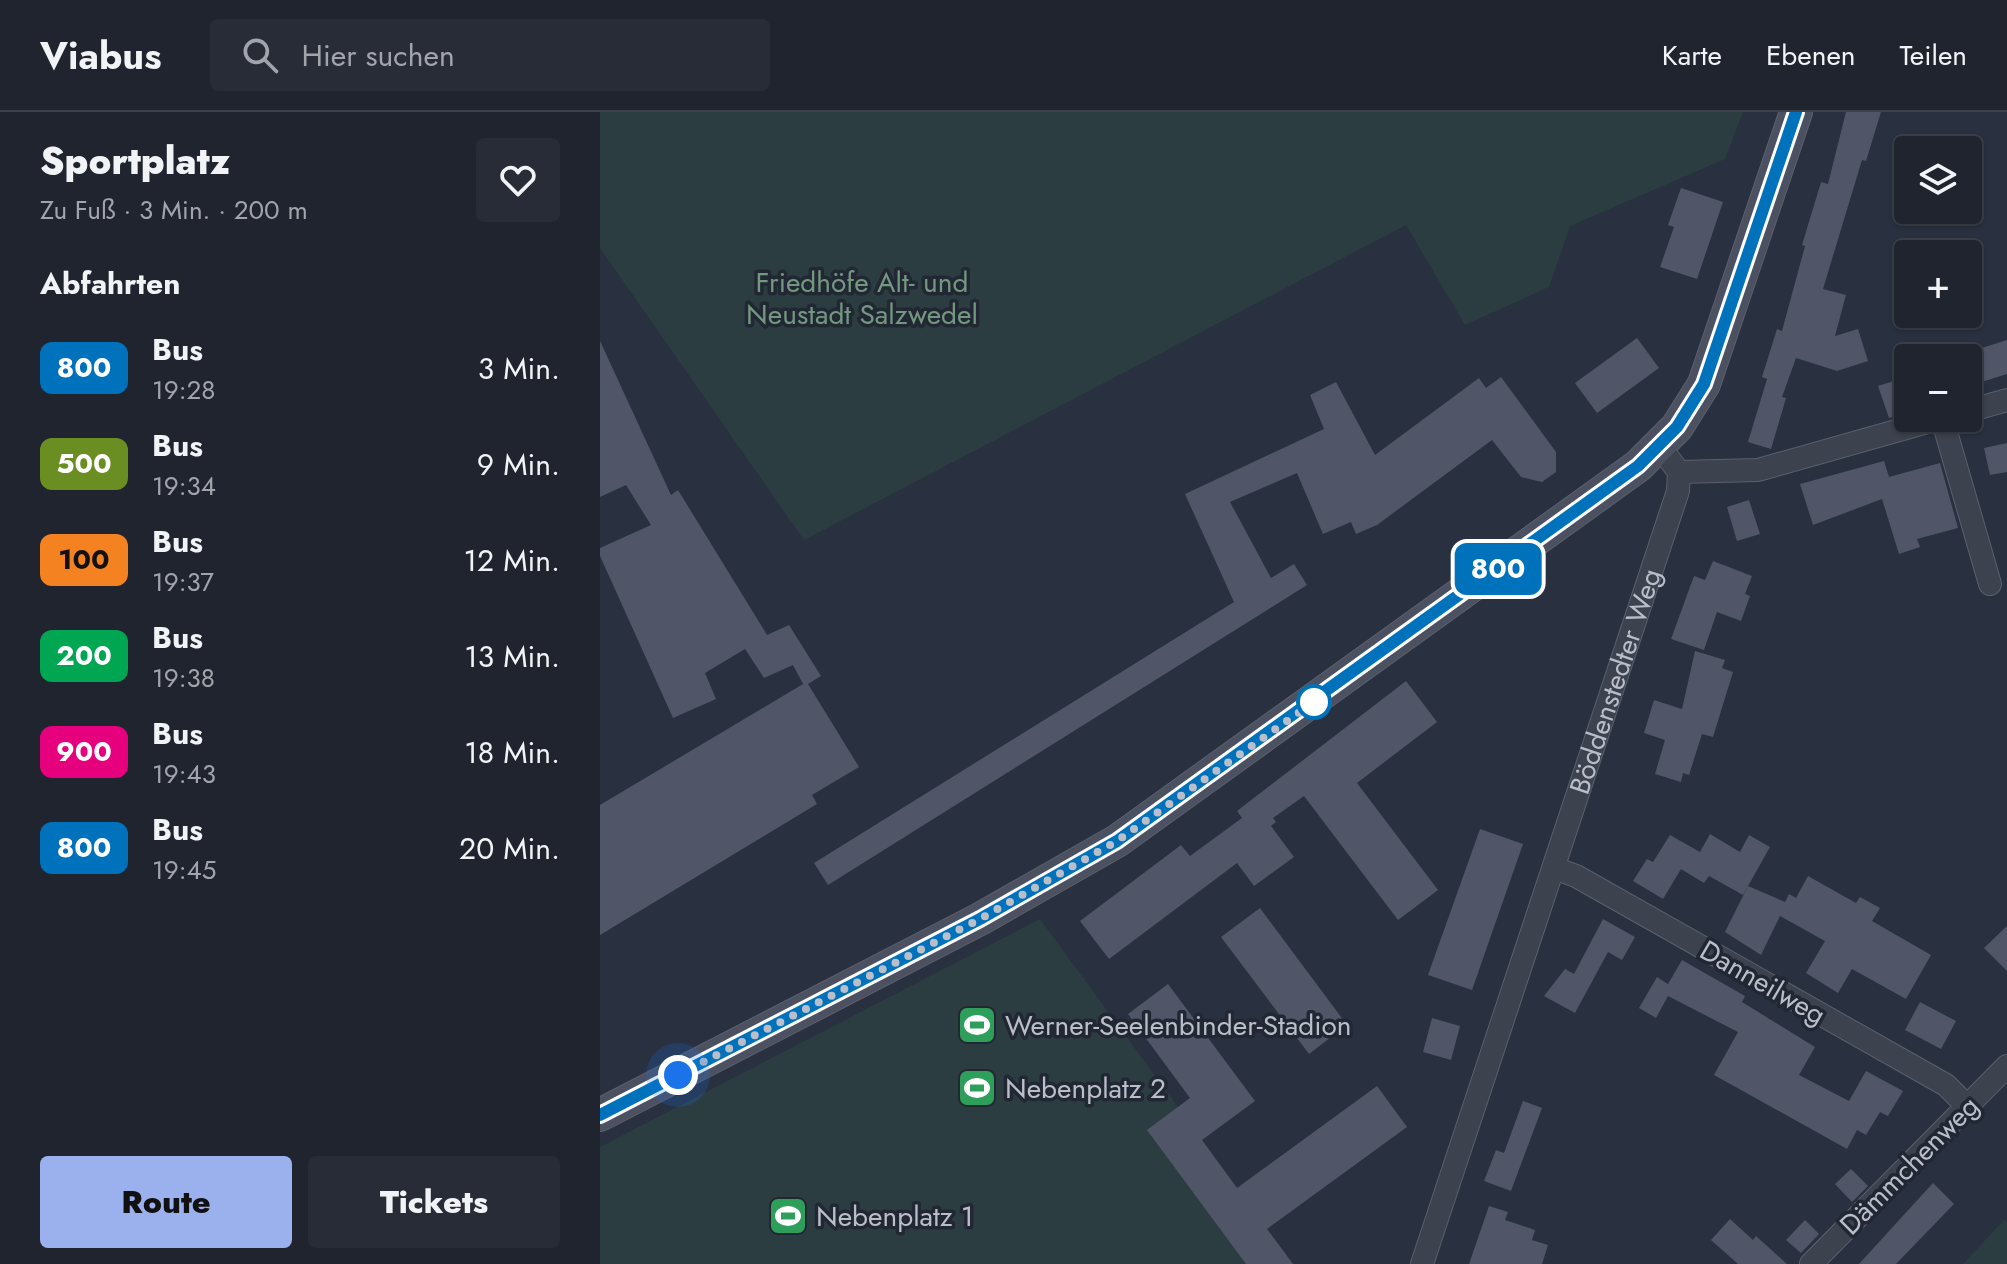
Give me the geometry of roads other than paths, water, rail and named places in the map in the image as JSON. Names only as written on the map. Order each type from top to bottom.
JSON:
[{"type":"street","points":[[600,1115],[980,919],[1117,841],[1599,495],[1660,447],[1692,404],[1716,355],[1796,112]]},
{"type":"street","points":[[1982,407],[2007,400]]},
{"type":"street","points":[[1660,447],[1679,472],[1758,470],[1894,432]]},
{"type":"street","points":[[1946,432],[1990,584]]},
{"type":"street","name":"Böddenstedter Weg","points":[[1422,1264],[1666,530],[1678,491],[1679,472]]},
{"type":"street","name":"Danneilweg","points":[[1554,868],[1576,876],[1946,1085],[1967,1106]]},
{"type":"street","name":"Dämmchenweg","points":[[1811,1264],[2007,1066]]},
{"type":"place","name":"Werner-Seelenbinder-Stadion","points":[[977,1025]]},
{"type":"place","name":"Nebenplatz 2","points":[[977,1088]]},
{"type":"place","name":"Nebenplatz 1","points":[[788,1216]]},
{"type":"park label","name":"Friedhöfe Alt- und Neustadt Salzwedel","points":[[862,298]]}]
